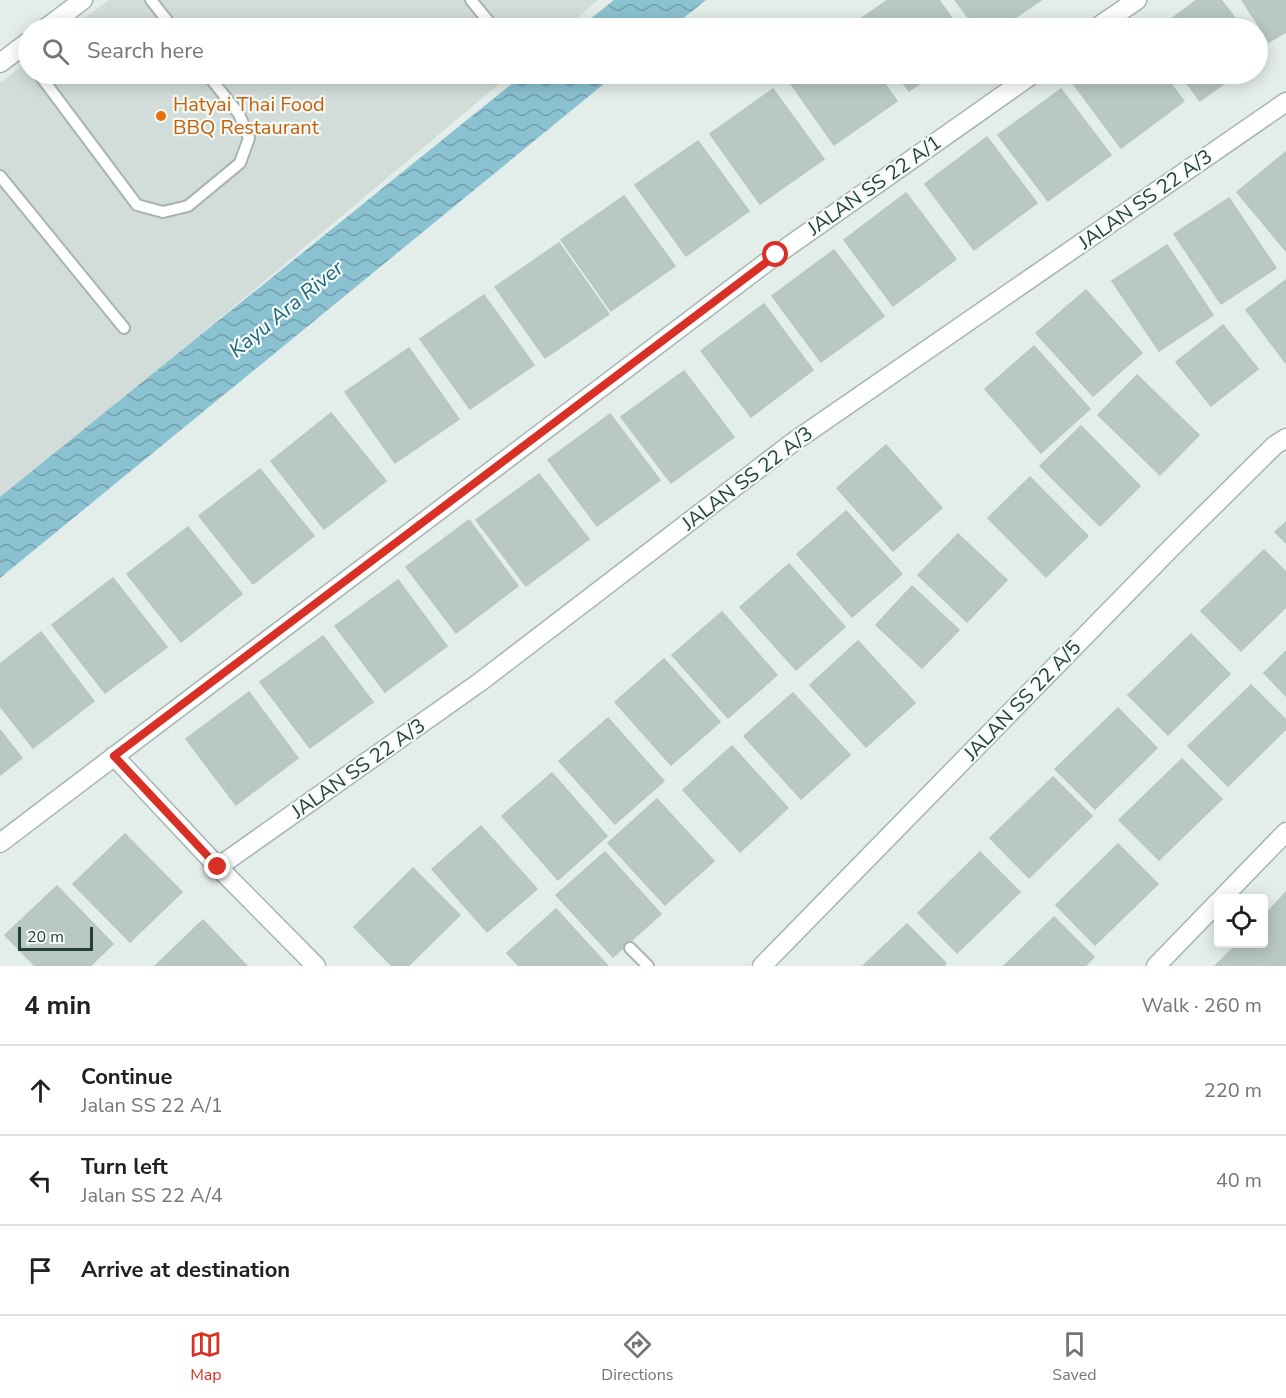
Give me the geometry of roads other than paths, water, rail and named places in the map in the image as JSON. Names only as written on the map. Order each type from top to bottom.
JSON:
[{"type":"street","points":[[59,18],[83,0]]},
{"type":"street","points":[[1111,18],[1137,0]]},
{"type":"street","points":[[0,63],[18,54]]},
{"type":"street","name":"JALAN SS 22 A/1","points":[[0,843],[776,255],[1019,84]]},
{"type":"street","name":"JALAN SS 22 A/3","points":[[218,867],[480,682],[792,443],[1286,102]]},
{"type":"street","name":"JALAN SS 22 A/5","points":[[762,966],[1174,545],[1275,445],[1286,438]]},
{"type":"street","points":[[114,756],[218,867],[316,966]]},
{"type":"street","points":[[1226,894],[1286,832]]},
{"type":"street","points":[[1156,966],[1214,906]]},
{"type":"lane","points":[[151,0],[165,18]]},
{"type":"lane","points":[[471,0],[486,18]]},
{"type":"lane","points":[[46,84],[136,205],[163,212],[188,206],[240,163],[249,138],[238,114],[215,84]]},
{"type":"lane","points":[[0,176],[124,328]]},
{"type":"lane","points":[[630,948],[648,966]]},
{"type":"water","points":[[614,0],[706,0],[684,18],[592,18]]},
{"type":"water","name":"Kayu Ara River","points":[[512,84],[604,84],[0,578],[0,497]]},
{"type":"place","name":"Hatyai Thai Food BBQ Restaurant","points":[[161,116]]}]
